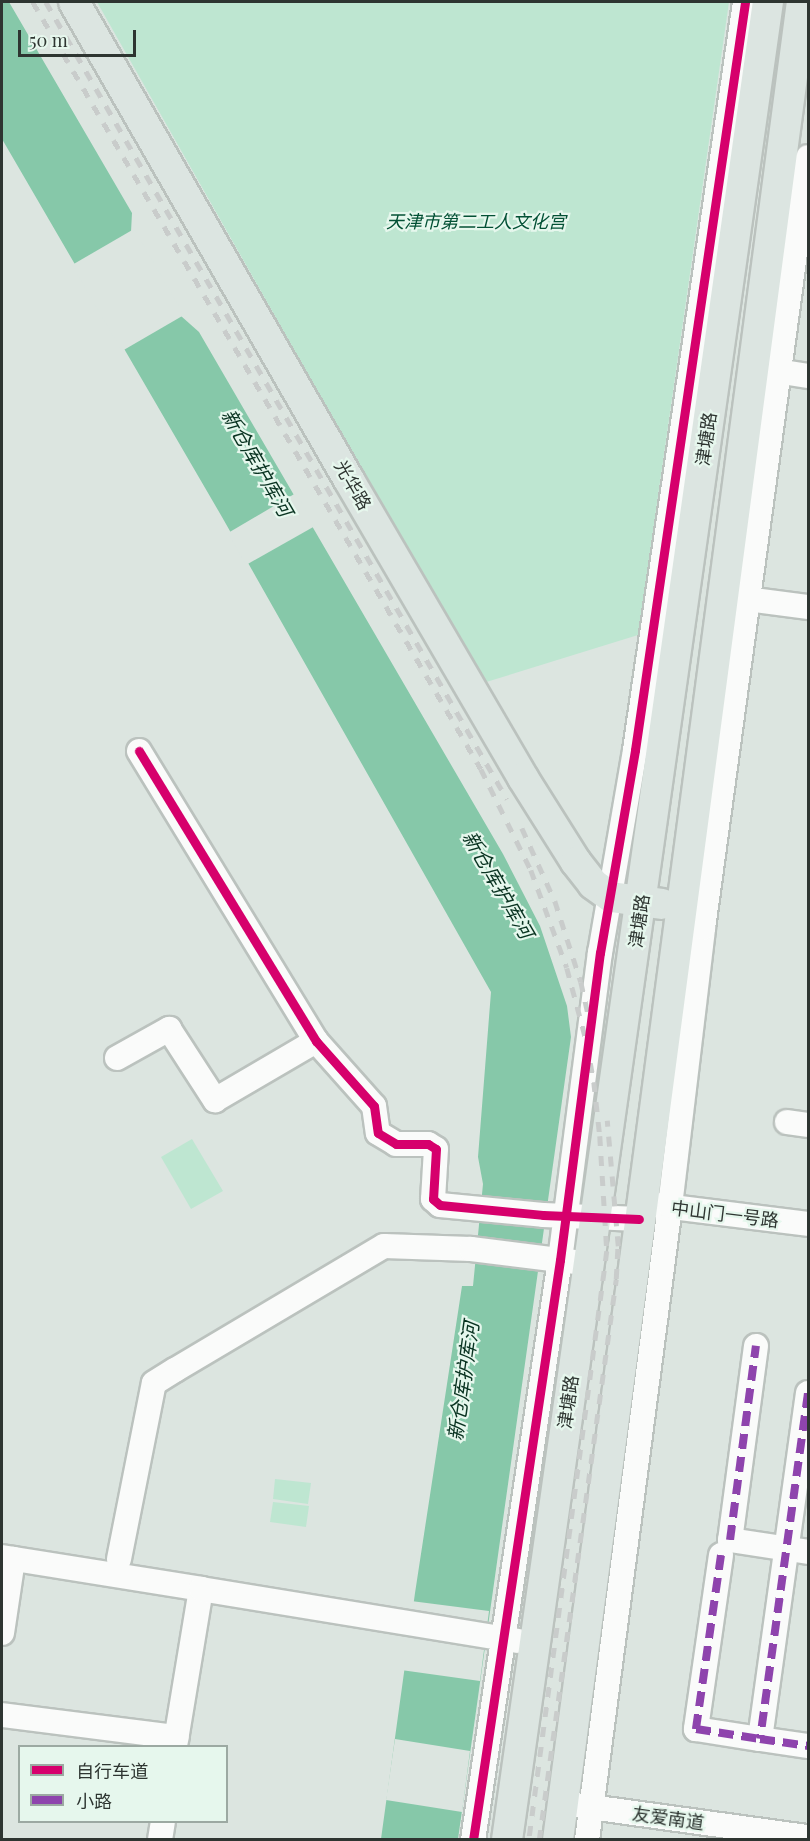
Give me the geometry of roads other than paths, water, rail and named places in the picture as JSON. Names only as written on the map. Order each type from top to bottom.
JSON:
[{"type":"main road","name":"光华路","points":[[74,2],[523,777],[576,862],[593,884],[611,897]]},
{"type":"main road","name":"津塘路","points":[[507,1839],[535,1644],[561,1260],[596,1215],[768,2]]},
{"type":"main road","name":"津塘路","points":[[558,1839],[577,1805],[640,1212],[680,906],[735,597],[766,370],[802,2]]},
{"type":"main road","points":[[611,897],[680,906]]},
{"type":"street","points":[[473,1839],[493,1637],[561,1260],[554,1215],[611,897],[744,2]]},
{"type":"street","points":[[808,157],[766,370],[808,376]]},
{"type":"street","points":[[587,1839],[577,1805],[670,1206],[703,928],[735,597],[808,607]]},
{"type":"street","points":[[117,1058],[170,1029],[215,1100],[316,1041],[139,751]]},
{"type":"street","name":"中山门一号路","points":[[316,1041],[374,1106],[378,1133],[396,1143],[428,1144],[436,1149],[433,1199],[440,1205],[554,1215],[640,1212],[670,1206],[808,1224]]},
{"type":"street","points":[[119,1558],[154,1383],[384,1246],[471,1249],[561,1260]]},
{"type":"street","points":[[756,1346],[730,1540],[797,1551]]},
{"type":"street","points":[[760,1740],[797,1551],[808,1393]]},
{"type":"street","points":[[721,1555],[696,1729],[808,1746]]},
{"type":"street","points":[[2,1633],[7,1558],[535,1644]]},
{"type":"street","points":[[2,1715],[176,1742],[201,1589]]},
{"type":"street","name":"友爱南道","points":[[577,1805],[808,1837]]},
{"type":"street","points":[[160,1839],[163,1823]]},
{"type":"water","name":"新仓库护库河","points":[[2,2],[9,2],[132,213],[131,232],[181,316],[199,332],[503,854],[540,926],[567,1006],[571,1037],[458,1839],[381,1839],[415,1593],[462,1286],[473,1286],[483,1184],[478,1157],[491,992],[222,517],[2,139]]},
{"type":"railway","points":[[33,2],[481,769],[531,870],[567,968],[587,1043],[594,1082],[600,1136],[607,1251],[529,1840]]},
{"type":"railway","points":[[46,2],[507,799]]},
{"type":"railway","points":[[522,828],[555,901],[581,982],[594,1040]]},
{"type":"railway","points":[[539,1840],[616,1279],[618,1246],[607,1120]]},
{"type":"park label","name":"天津市第二工人文化宫","points":[[476,221]]}]
